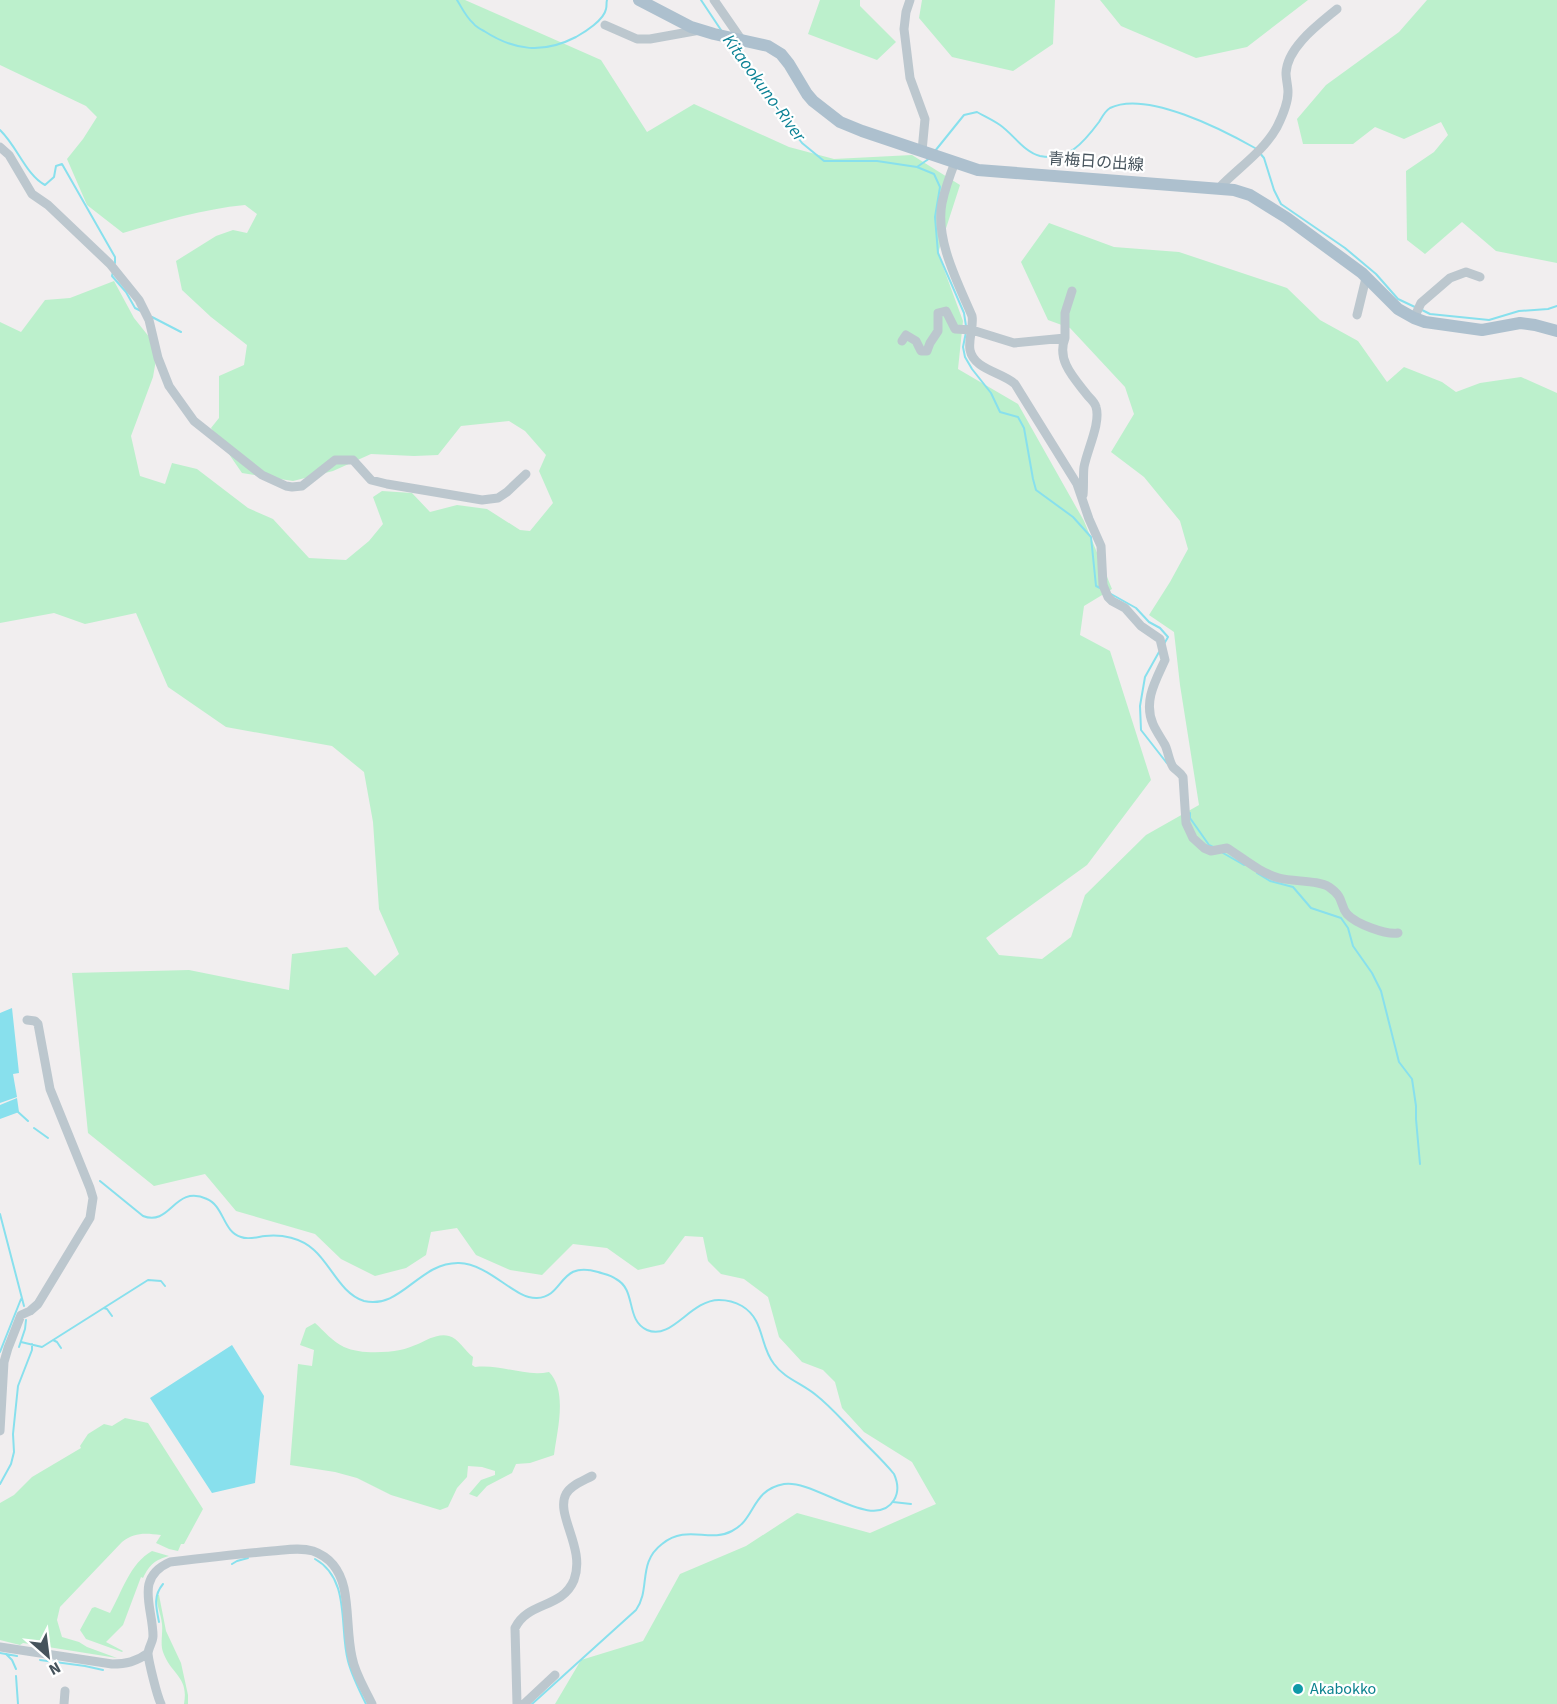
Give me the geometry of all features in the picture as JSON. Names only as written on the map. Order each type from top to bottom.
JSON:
[{"type":"main road","name":"青梅日の出線","points":[[639,0],[701,30],[768,46],[781,54],[807,94],[823,110],[840,122],[862,131],[978,170],[1234,190],[1250,195],[1268,205],[1366,278],[1398,309],[1435,323],[1482,330],[1520,323],[1557,332]]},
{"type":"street","points":[[714,0],[736,38]]},
{"type":"street","points":[[910,0],[904,29],[910,78],[925,119],[930,153]]},
{"type":"street","points":[[1219,188],[1262,147],[1277,126],[1288,93],[1286,72],[1289,58],[1316,27],[1337,9]]},
{"type":"street","points":[[604,25],[638,39],[701,30]]},
{"type":"street","points":[[0,147],[9,154],[32,194],[48,205],[110,264],[144,308],[158,358],[169,386],[194,421],[262,475],[280,484],[292,487],[302,486],[335,460],[353,460],[371,480],[482,500],[498,498],[526,474]]},
{"type":"street","points":[[955,162],[941,205],[942,230],[951,265],[972,316],[970,348],[974,358],[1015,384],[1077,484],[1101,546],[1103,585],[1108,597],[1125,608],[1141,626],[1160,639],[1165,660],[1158,672],[1149,712],[1167,748],[1173,767],[1183,777],[1186,823],[1193,838],[1211,851],[1227,848],[1263,872],[1278,878],[1323,883],[1338,893],[1347,913],[1368,927],[1390,934],[1398,933]]},
{"type":"street","points":[[1415,316],[1421,303],[1457,274],[1466,272],[1480,277]]},
{"type":"street","points":[[1357,315],[1366,278]]},
{"type":"street","points":[[1072,291],[1065,313],[1065,338],[1062,354],[1069,372],[1096,405],[1098,416],[1083,469],[1085,479],[1083,500]]},
{"type":"street","points":[[902,341],[906,335],[916,341],[921,351],[927,351],[938,331],[938,313],[946,311],[955,329],[972,330],[1014,343],[1065,338]]},
{"type":"street","points":[[0,1431],[4,1362],[21,1315],[38,1304],[84,1229],[93,1208],[90,1188],[50,1089],[38,1024],[27,1020]]},
{"type":"street","points":[[517,1704],[515,1628],[524,1615],[564,1596],[573,1581],[577,1552],[563,1503],[572,1487],[592,1476]]},
{"type":"street","points":[[161,1704],[148,1653],[153,1638],[148,1593],[152,1577],[162,1566],[170,1562],[303,1549],[327,1559],[334,1565],[343,1581],[351,1655],[357,1674],[372,1704]]},
{"type":"street","points":[[0,1647],[111,1664],[126,1664],[139,1660],[148,1653]]},
{"type":"street","points":[[524,1704],[555,1674]]},
{"type":"street","points":[[64,1704],[65,1691]]},
{"type":"green space","points":[[0,0],[465,0],[601,60],[647,132],[694,104],[789,147],[834,159],[912,155],[960,185],[938,253],[963,321],[958,369],[1018,404],[1084,521],[1112,589],[1084,606],[1080,635],[1110,651],[1151,780],[1087,865],[986,938],[999,955],[1042,959],[1071,937],[1085,895],[1146,835],[1199,805],[1174,632],[1149,615],[1188,549],[1180,521],[1144,477],[1111,452],[1134,414],[1125,387],[1070,328],[1048,320],[1021,262],[1049,223],[1114,247],[1179,252],[1287,288],[1320,320],[1358,341],[1387,382],[1404,367],[1442,382],[1456,392],[1480,383],[1521,377],[1557,393],[1557,1704],[555,1704],[581,1660],[643,1641],[680,1574],[746,1546],[797,1513],[870,1533],[936,1504],[912,1462],[864,1432],[842,1408],[835,1382],[823,1370],[802,1362],[779,1337],[768,1297],[744,1279],[721,1274],[708,1261],[703,1237],[685,1236],[664,1264],[638,1270],[607,1248],[573,1244],[542,1275],[510,1270],[476,1255],[457,1228],[431,1232],[426,1255],[406,1268],[375,1276],[341,1259],[315,1234],[236,1211],[205,1174],[154,1186],[88,1133],[72,973],[189,970],[289,990],[292,954],[347,947],[375,976],[399,954],[379,909],[373,822],[364,772],[332,746],[226,727],[168,687],[136,613],[85,624],[54,613],[0,623],[0,322],[21,332],[45,300],[70,298],[114,281],[134,318],[158,348],[153,377],[131,436],[140,476],[165,484],[172,463],[197,469],[248,508],[273,519],[309,558],[346,560],[369,541],[383,524],[373,497],[382,491],[412,493],[430,512],[457,505],[487,509],[520,530],[530,531],[553,503],[539,471],[546,455],[525,431],[509,421],[461,426],[438,455],[371,454],[333,471],[293,481],[242,473],[211,428],[219,418],[219,376],[244,365],[247,345],[211,317],[182,290],[176,261],[216,236],[233,230],[247,233],[257,214],[245,205],[214,209],[123,233],[87,205],[67,159],[97,117],[86,106],[0,65]]},
{"type":"green space","points":[[820,0],[860,0],[860,6],[896,42],[877,60],[808,34]]},
{"type":"green space","points":[[922,0],[1055,0],[1053,44],[1013,71],[952,57],[919,18]]},
{"type":"green space","points":[[1100,0],[1308,0],[1247,47],[1196,58],[1121,26]]},
{"type":"green space","points":[[1427,0],[1557,0],[1557,263],[1496,251],[1462,222],[1425,254],[1407,240],[1406,171],[1434,152],[1448,135],[1441,122],[1404,139],[1375,127],[1353,144],[1303,144],[1297,119],[1326,85],[1399,32]]},
{"type":"green space","points":[[315,1323],[340,1345],[357,1351],[400,1350],[433,1337],[445,1335],[455,1339],[473,1357],[472,1365],[475,1367],[495,1367],[531,1373],[549,1372],[555,1380],[560,1400],[554,1455],[530,1463],[516,1464],[512,1473],[487,1486],[477,1497],[469,1494],[481,1480],[495,1475],[495,1471],[468,1466],[467,1477],[457,1488],[448,1507],[440,1510],[391,1495],[357,1478],[290,1465],[298,1364],[312,1366],[314,1350],[300,1345],[306,1328]]},
{"type":"green space","points":[[125,1418],[148,1423],[203,1509],[184,1544],[181,1544],[178,1551],[156,1543],[161,1535],[131,1536],[122,1542],[60,1607],[57,1620],[62,1637],[117,1658],[23,1643],[20,1645],[0,1640],[0,1503],[14,1495],[32,1477],[81,1448],[88,1434],[104,1424],[112,1426]]},
{"type":"green space","points":[[152,1551],[169,1556],[153,1563],[143,1578],[141,1577],[123,1625],[106,1642],[123,1651],[86,1639],[80,1630],[92,1608],[110,1613],[132,1570],[144,1556]]},
{"type":"green space","points":[[157,1595],[159,1595],[166,1631],[181,1663],[188,1704],[184,1704],[182,1681],[166,1660],[163,1652],[162,1624]]},
{"type":"water","points":[[12,1008],[19,1073],[13,1074],[17,1097],[0,1103],[0,1013]]},
{"type":"water","points":[[17,1098],[19,1112],[0,1119],[0,1105]]},
{"type":"water","points":[[232,1345],[264,1396],[255,1483],[212,1493],[150,1398]]},
{"type":"waterway","name":"Kitaookuno-River","points":[[457,0],[468,18],[478,28],[507,43],[529,48],[552,46],[580,35],[602,17],[607,0]]},
{"type":"waterway","name":"Kitaookuno-River","points":[[701,0],[721,30]]},
{"type":"waterway","name":"Kitaookuno-River","points":[[730,42],[766,96],[802,143],[824,161],[877,161],[917,167],[930,158]]},
{"type":"waterway","name":"Kitaookuno-River","points":[[935,151],[964,115],[977,112],[1000,125],[1034,154],[1059,156],[1081,143],[1108,109],[1125,104],[1143,104],[1184,114],[1255,148]]},
{"type":"waterway","points":[[0,130],[32,174],[45,185],[54,177],[56,166],[62,164],[115,257],[115,263]]},
{"type":"waterway","name":"Kitaookuno-River","points":[[1259,152],[1264,158],[1281,204],[1345,248],[1376,274],[1398,299],[1417,308]]},
{"type":"waterway","points":[[917,167],[934,174],[940,187],[935,217],[938,253],[964,313],[966,326]]},
{"type":"waterway","points":[[113,272],[112,276],[126,292],[135,308],[141,311]]},
{"type":"waterway","name":"Kitaookuno-River","points":[[1422,310],[1430,314],[1489,320],[1519,311],[1548,309],[1557,306]]},
{"type":"waterway","points":[[152,317],[181,332]]},
{"type":"waterway","points":[[966,332],[963,347],[965,357],[972,369],[991,393],[1000,412],[1018,417],[1024,428],[1036,490],[1073,517],[1091,537],[1096,586],[1100,588]]},
{"type":"waterway","points":[[1111,594],[1136,608],[1149,622],[1160,628],[1168,637],[1164,644]]},
{"type":"waterway","points":[[1159,652],[1145,677],[1140,706],[1141,730],[1168,764]]},
{"type":"waterway","points":[[1190,813],[1190,818],[1209,845],[1213,847]]},
{"type":"waterway","points":[[1223,853],[1244,865]]},
{"type":"waterway","points":[[1257,873],[1270,881],[1293,887],[1311,908],[1341,918],[1348,928],[1353,946],[1372,973],[1381,991],[1399,1062],[1412,1079],[1420,1164]]},
{"type":"waterway","points":[[17,1111],[28,1121]]},
{"type":"waterway","points":[[34,1128],[48,1138]]},
{"type":"waterway","points":[[100,1181],[143,1216],[152,1218],[160,1216],[187,1197],[196,1196],[213,1202],[230,1230],[241,1237],[278,1236],[303,1242],[320,1256],[349,1292],[364,1301],[377,1302],[389,1299],[432,1270],[459,1263],[481,1269],[519,1293],[537,1298],[553,1292],[576,1271],[585,1270],[610,1276],[627,1290],[633,1312],[640,1325],[656,1332],[665,1330],[699,1306],[709,1302],[719,1300],[734,1302],[755,1318],[769,1357],[778,1369],[826,1404],[894,1474],[897,1494],[885,1509],[873,1511],[859,1508],[811,1489],[784,1484],[765,1492],[746,1519],[732,1531],[715,1535],[689,1534],[671,1538],[654,1551],[650,1559],[643,1594],[636,1610],[532,1704]]},
{"type":"waterway","points":[[0,1214],[24,1306]]},
{"type":"waterway","points":[[21,1342],[42,1347],[148,1280],[161,1281],[165,1286]]},
{"type":"waterway","points":[[0,1352],[21,1299]]},
{"type":"waterway","points":[[104,1308],[112,1316]]},
{"type":"waterway","points":[[19,1347],[26,1320]]},
{"type":"waterway","points":[[53,1340],[61,1348]]},
{"type":"waterway","points":[[0,1484],[11,1464],[14,1452],[13,1434],[18,1386],[32,1350],[32,1344]]},
{"type":"waterway","points":[[893,1502],[911,1504]]},
{"type":"waterway","points":[[232,1564],[248,1558]]},
{"type":"waterway","points":[[315,1559],[326,1568],[339,1591],[348,1661],[366,1704]]},
{"type":"waterway","points":[[159,1622],[157,1597],[163,1584]]},
{"type":"waterway","points":[[0,1653],[17,1656]]},
{"type":"waterway","points":[[6,1654],[16,1669]]},
{"type":"waterway","points":[[40,1660],[103,1670]]},
{"type":"waterway","points":[[16,1676],[18,1704]]},
{"type":"place","name":"Akabokko","points":[[1298,1689]]}]
